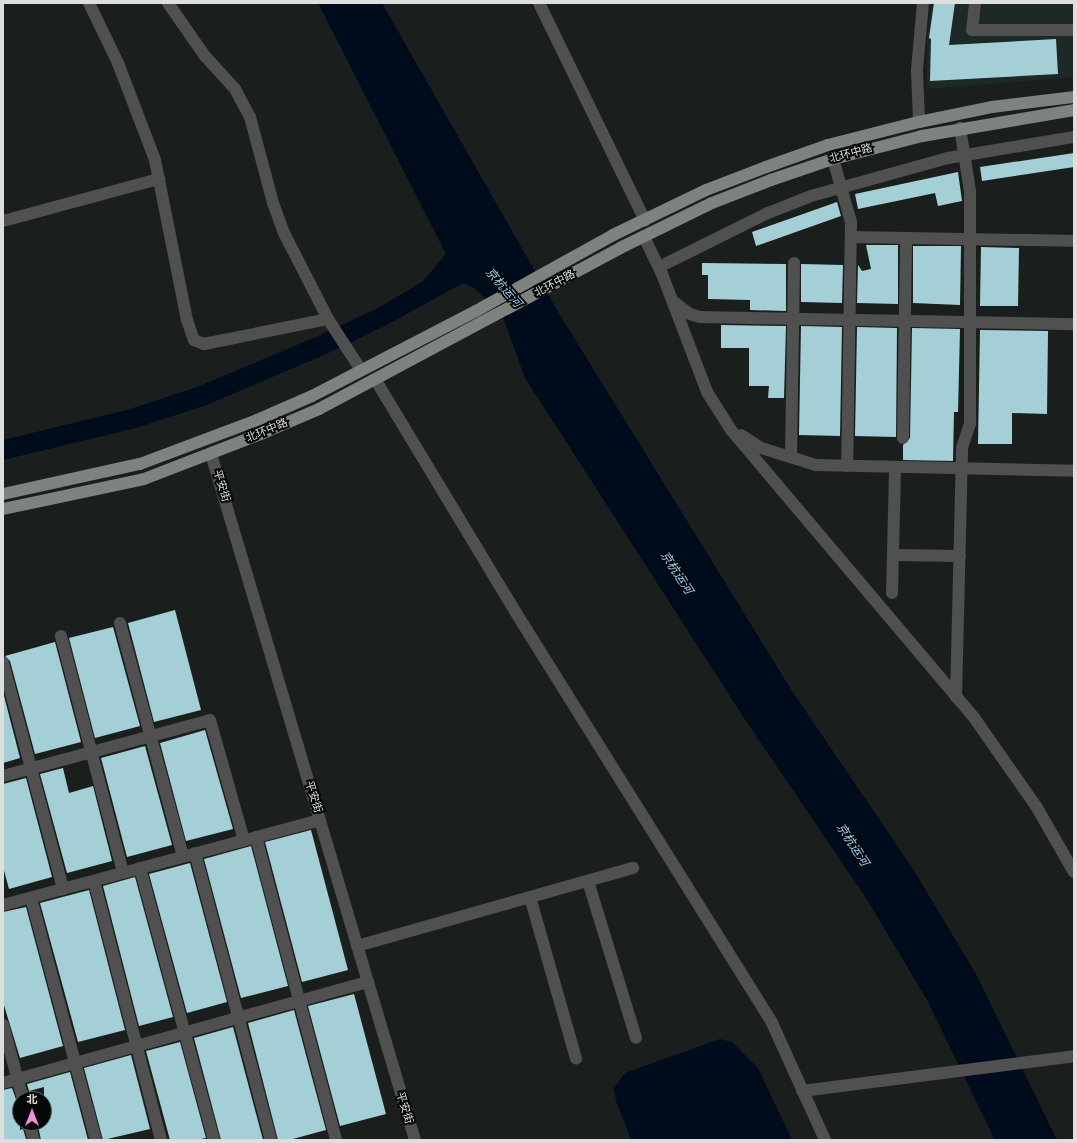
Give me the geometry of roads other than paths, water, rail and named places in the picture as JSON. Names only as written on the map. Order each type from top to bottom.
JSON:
[{"type":"main road","name":"北环中路","points":[[3,494],[147,462],[257,420],[312,396],[476,311],[645,220],[706,190],[766,167],[828,145],[919,122],[992,107],[1074,97]]},
{"type":"main road","name":"北环中路","points":[[3,509],[144,478],[211,454],[319,409],[561,280],[712,203],[833,159],[960,128],[1074,110]]},
{"type":"street","points":[[89,3],[118,63],[155,160],[187,320],[196,342],[204,344],[328,319]]},
{"type":"street","points":[[168,3],[205,56],[235,89],[250,117],[273,203],[284,233],[328,319],[360,370]]},
{"type":"street","points":[[539,3],[645,220]]},
{"type":"street","points":[[919,122],[917,70],[923,3]]},
{"type":"street","points":[[975,3],[972,30],[1074,30]]},
{"type":"street","points":[[956,697],[962,448],[970,424],[970,191],[960,128]]},
{"type":"street","points":[[659,267],[768,213],[842,187],[964,155],[1074,137]]},
{"type":"street","points":[[833,159],[851,222],[852,237],[847,466]]},
{"type":"street","points":[[3,221],[159,179]]},
{"type":"street","points":[[644,237],[659,267],[708,392],[731,430],[956,697],[1011,767],[1074,872]]},
{"type":"street","points":[[852,237],[1074,240]]},
{"type":"street","points":[[903,438],[906,238]]},
{"type":"street","points":[[791,456],[794,263]]},
{"type":"street","points":[[673,301],[690,314],[700,317],[1074,324]]},
{"type":"street","points":[[375,379],[523,624],[772,1023],[825,1140]]},
{"type":"street","points":[[731,430],[761,448],[791,456],[816,466],[1074,471]]},
{"type":"street","name":"平安街","points":[[211,454],[415,1140]]},
{"type":"street","points":[[892,593],[895,467]]},
{"type":"street","points":[[893,555],[960,556]]},
{"type":"street","points":[[120,623],[183,857]]},
{"type":"street","points":[[61,636],[123,873]]},
{"type":"street","points":[[3,663],[63,889]]},
{"type":"street","points":[[3,776],[210,720],[250,839],[299,1001],[336,1140]]},
{"type":"street","points":[[3,905],[320,820]]},
{"type":"street","points":[[195,854],[271,1140]]},
{"type":"street","points":[[140,868],[214,1140]]},
{"type":"street","points":[[358,946],[633,868]]},
{"type":"street","points":[[94,881],[161,1140]]},
{"type":"street","points":[[588,881],[636,1038]]},
{"type":"street","points":[[530,897],[576,1060]]},
{"type":"street","points":[[31,898],[96,1140]]},
{"type":"street","points":[[3,1083],[368,982]]},
{"type":"street","points":[[3,1025],[21,1091]]},
{"type":"street","points":[[802,1091],[1074,1056]]},
{"type":"water","name":"京杭运河","points":[[318,3],[382,3],[560,315],[792,691],[913,869],[976,974],[1057,1140],[995,1140],[927,1000],[866,898],[746,721],[525,378],[504,320],[495,307],[474,288],[463,283],[385,326],[324,355],[204,406],[132,429],[3,460],[3,440],[127,410],[197,387],[316,337],[376,309],[422,282],[446,254]]},
{"type":"water","points":[[720,1039],[732,1042],[758,1068],[792,1140],[631,1140],[616,1101],[614,1088],[625,1073]]}]
